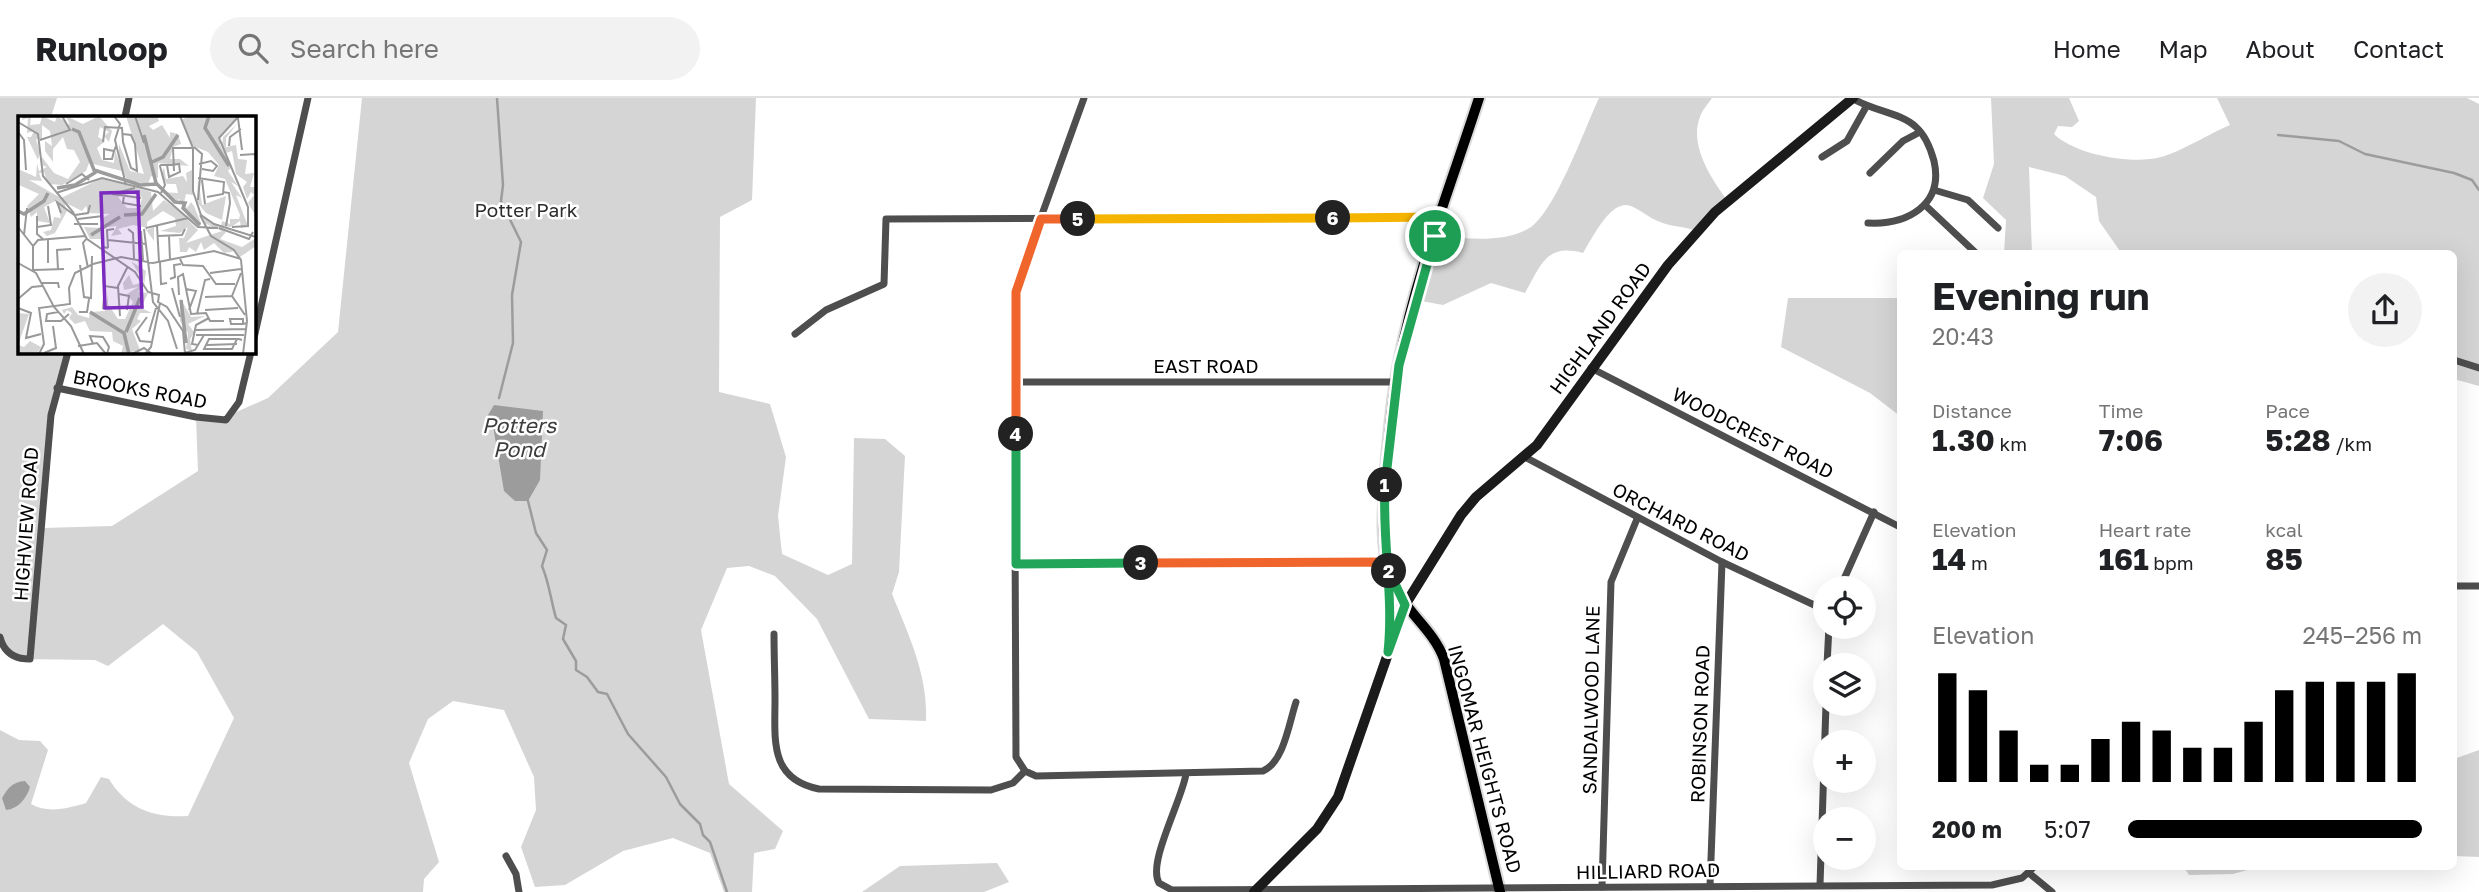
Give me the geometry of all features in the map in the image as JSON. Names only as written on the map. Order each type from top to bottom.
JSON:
[{"type":"main road","points":[[1388,652],[1392,618],[1385,494],[1396,382],[1406,331],[1479,98]]},
{"type":"main road","name":"INGOMAR HEIGHTS ROAD","points":[[1387,562],[1393,584],[1405,605],[1431,634],[1444,659],[1500,890]]},
{"type":"street","points":[[125,116],[129,98]]},
{"type":"street","points":[[256,329],[308,98]]},
{"type":"street","points":[[1084,98],[1016,292],[1016,757],[1025,771],[1036,776],[1186,774],[1217,770],[1259,772],[1270,768],[1279,754],[1296,702]]},
{"type":"street","points":[[1853,98],[1866,107],[1900,118],[1920,132],[1933,157],[1934,190],[1925,205],[1898,221],[1868,223]]},
{"type":"street","name":"HIGHLAND ROAD","points":[[1255,891],[1332,809],[1343,786],[1405,605],[1444,538],[1468,506],[1525,457],[1668,265],[1715,212],[1853,98]]},
{"type":"street","points":[[1822,157],[1847,141],[1866,107]]},
{"type":"street","points":[[1870,173],[1903,141],[1920,132]]},
{"type":"street","points":[[1934,190],[1968,200],[1998,228]]},
{"type":"street","points":[[1925,205],[1973,250]]},
{"type":"street","points":[[795,334],[826,310],[884,284],[886,219],[1441,217]]},
{"type":"street","name":"HIGHVIEW ROAD","points":[[0,637],[2,645],[10,655],[18,659],[30,659],[48,438],[57,388],[67,354]]},
{"type":"street","name":"BROOKS ROAD","points":[[57,388],[196,417],[226,420],[239,402],[251,354]]},
{"type":"street","points":[[2457,361],[2479,368]]},
{"type":"street","name":"WOODCREST ROAD","points":[[1591,368],[1897,525]]},
{"type":"street","name":"EAST ROAD","points":[[1016,382],[1396,382]]},
{"type":"street","name":"ORCHARD ROAD","points":[[1525,457],[1637,519],[1813,604]]},
{"type":"street","points":[[1845,576],[1874,512]]},
{"type":"street","name":"SANDALWOOD LANE","points":[[1602,887],[1611,582],[1637,519]]},
{"type":"street","points":[[1016,564],[1387,562]]},
{"type":"street","name":"ROBINSON ROAD","points":[[1710,887],[1722,562]]},
{"type":"street","points":[[2457,586],[2479,586]]},
{"type":"street","points":[[774,634],[776,750],[784,769],[800,783],[819,789],[991,790],[1013,783],[1025,771]]},
{"type":"street","points":[[1820,885],[1826,716]]},
{"type":"street","name":"HILLIARD ROAD","points":[[1186,774],[1180,800],[1154,870],[1156,879],[1172,890],[1992,885],[2012,881],[2029,873]]},
{"type":"street","points":[[506,856],[516,874],[520,892]]},
{"type":"street","points":[[2032,870],[2029,873],[2052,892]]},
{"type":"green space","name":"Potter Park","points":[[0,98],[57,98],[51,116],[18,116],[18,354],[67,354],[57,388],[43,528],[112,526],[198,471],[196,417],[226,420],[234,413],[268,398],[338,332],[362,98],[756,98],[752,200],[720,217],[719,392],[770,404],[786,457],[778,516],[782,554],[828,575],[852,564],[854,438],[885,439],[905,456],[899,572],[892,594],[921,672],[926,721],[869,719],[817,619],[775,576],[749,566],[727,568],[701,630],[729,784],[783,831],[775,849],[754,853],[752,892],[724,892],[710,853],[673,838],[623,851],[565,885],[535,887],[521,847],[536,810],[534,777],[504,710],[453,701],[428,719],[409,763],[439,862],[424,879],[423,892],[0,892],[0,730],[19,740],[40,741],[48,750],[31,804],[44,809],[58,809],[86,803],[101,777],[109,779],[124,798],[142,810],[164,815],[188,816],[234,718],[197,652],[163,624],[108,666],[95,660],[18,659],[0,637]]},
{"type":"green space","points":[[1599,98],[1712,98],[1701,114],[1697,139],[1703,161],[1727,200],[1697,231],[1664,224],[1631,206],[1624,205],[1616,208],[1603,221],[1583,253],[1561,251],[1546,259],[1525,293],[1491,283],[1443,305],[1416,300],[1435,236],[1484,239],[1509,236],[1531,227],[1541,218],[1560,186]]},
{"type":"green space","points":[[1991,98],[2069,98],[2079,121],[2072,127],[2058,126],[2054,134],[2076,148],[2090,153],[2135,160],[2169,155],[2230,125],[2217,98],[2467,98],[2479,104],[2479,386],[2457,380],[2457,250],[2119,250],[2099,221],[2096,197],[2065,176],[2029,167],[2032,250],[2004,250],[2006,220],[1983,198],[1994,164]]},
{"type":"green space","points":[[1788,298],[1897,298],[1897,414],[1870,393],[1781,347]]},
{"type":"green space","points":[[2479,750],[2479,857],[2457,856],[2457,758]]},
{"type":"green space","points":[[997,863],[1009,882],[984,892],[862,892],[900,866]]},
{"type":"green space","points":[[2186,870],[2248,870],[2233,874],[2189,875]]},
{"type":"water","name":"Potters Pond","points":[[494,405],[543,411],[540,480],[528,501],[515,501],[504,491],[492,420],[488,415]]},
{"type":"water","points":[[25,781],[30,787],[27,795],[14,808],[6,810],[2,798],[4,794],[14,784]]},
{"type":"waterway","points":[[497,98],[503,185],[501,201],[521,242],[512,295],[513,343],[499,398]]},
{"type":"waterway","points":[[2278,135],[2339,141],[2365,154],[2454,173],[2472,180],[2479,190]]},
{"type":"waterway","points":[[528,501],[536,533],[547,550],[542,566],[556,618],[566,625],[563,639],[576,661],[576,670],[587,677],[598,692],[607,694],[628,734],[666,777],[680,804],[700,824],[703,835],[710,842],[727,892]]},
{"type":"route","points":[[1435,236],[1406,331],[1396,382],[1384,514],[1384,529],[1387,562],[1388,585],[1392,608],[1388,652],[1405,605],[1393,584],[1387,562],[1016,564],[1014,304],[1018,281],[1041,219],[1441,217],[1435,236]]}]
